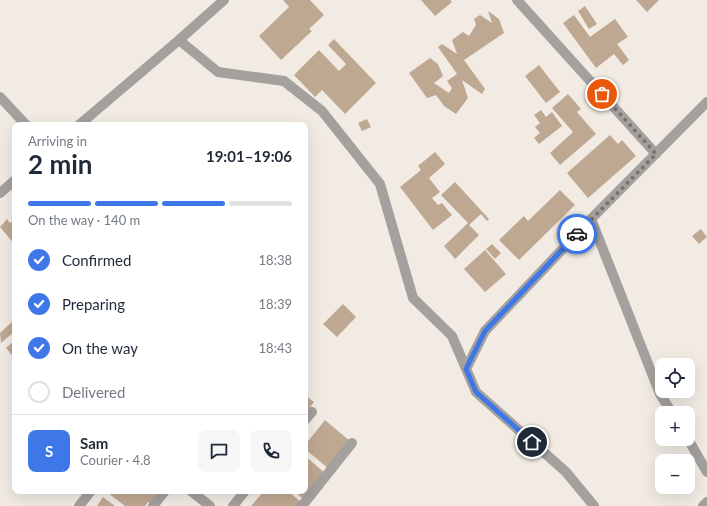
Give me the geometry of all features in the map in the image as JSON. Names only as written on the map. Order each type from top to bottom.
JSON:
[{"type":"street","points":[[83,122],[224,0]]},
{"type":"street","points":[[517,0],[656,154]]},
{"type":"street","points":[[179,40],[218,72],[284,81],[322,111],[380,184],[413,298],[452,336],[476,392],[566,472],[594,506]]},
{"type":"street","points":[[0,97],[23,122]]},
{"type":"street","points":[[466,369],[485,331],[591,219],[707,102]]},
{"type":"street","points":[[0,193],[12,183]]},
{"type":"street","points":[[591,219],[660,394],[668,406]]},
{"type":"street","points":[[302,506],[352,443]]},
{"type":"street","points":[[692,446],[707,472]]},
{"type":"street","points":[[78,506],[88,494]]},
{"type":"street","points":[[153,506],[163,494]]},
{"type":"street","points":[[195,494],[210,506]]},
{"type":"street","points":[[233,506],[243,494]]},
{"type":"street","points":[[703,506],[707,502]]},
{"type":"building","points":[[283,0],[310,0],[324,15],[309,29],[312,31],[281,60],[259,36],[289,7]]},
{"type":"building","points":[[421,0],[450,0],[452,2],[435,16]]},
{"type":"building","points":[[636,0],[659,0],[647,12]]},
{"type":"building","points":[[585,6],[597,24],[589,29],[578,11]]},
{"type":"building","points":[[488,11],[499,19],[504,33],[464,60],[485,89],[482,94],[462,80],[468,98],[456,114],[444,106],[436,95],[427,98],[409,73],[430,58],[438,64],[443,76],[434,83],[449,93],[452,88],[447,81],[457,74],[438,47],[442,44],[457,54],[452,40],[463,32],[469,36],[476,25],[474,19],[480,15],[492,23]]},
{"type":"building","points":[[574,15],[590,37],[615,19],[628,37],[617,44],[629,60],[623,65],[614,54],[596,68],[563,23]]},
{"type":"building","points":[[334,39],[376,83],[345,114],[322,90],[315,97],[294,75],[319,50],[339,71],[346,64],[328,45]]},
{"type":"building","points":[[539,65],[560,92],[546,103],[525,76]]},
{"type":"building","points":[[568,94],[581,109],[577,112],[596,134],[560,165],[550,153],[573,132],[552,108]]},
{"type":"building","points":[[541,110],[546,117],[552,112],[562,126],[539,144],[534,138],[540,133],[535,127],[540,123],[534,115]]},
{"type":"building","points":[[367,119],[371,127],[362,131],[358,123]]},
{"type":"building","points":[[610,135],[618,144],[622,140],[636,156],[588,198],[567,173]]},
{"type":"building","points":[[435,152],[445,164],[429,178],[440,192],[432,198],[438,205],[442,203],[452,215],[433,230],[400,187],[421,170],[418,166]]},
{"type":"building","points":[[455,182],[489,219],[487,221],[481,214],[469,225],[479,235],[455,259],[444,246],[468,223],[441,195]]},
{"type":"building","points":[[560,190],[575,205],[519,260],[499,240],[524,216],[528,221]]},
{"type":"building","points":[[7,219],[10,223],[12,221],[12,241],[0,227]]},
{"type":"building","points":[[701,229],[707,237],[699,244],[692,236]]},
{"type":"building","points":[[492,244],[501,253],[495,259],[486,249]]},
{"type":"building","points":[[485,250],[506,274],[485,292],[464,269]]},
{"type":"building","points":[[343,304],[356,317],[337,337],[323,324]]},
{"type":"building","points":[[12,322],[12,334],[1,343],[0,333]]},
{"type":"building","points":[[12,343],[12,355],[6,348]]},
{"type":"building","points":[[308,397],[314,402],[308,410]]},
{"type":"building","points":[[325,420],[351,442],[329,469],[308,452],[308,441]]},
{"type":"building","points":[[308,459],[325,473],[308,493]]},
{"type":"building","points":[[109,494],[157,494],[150,503],[148,502],[145,506],[125,506]]},
{"type":"building","points":[[261,494],[292,494],[302,503],[300,506],[251,506]]},
{"type":"building","points":[[297,494],[307,494],[303,499]]},
{"type":"building","points":[[103,497],[115,506],[97,506]]},
{"type":"way so far","points":[[577,234],[656,154],[602,94]]},
{"type":"route","points":[[532,442],[476,392],[466,369],[485,331],[577,234]]}]
